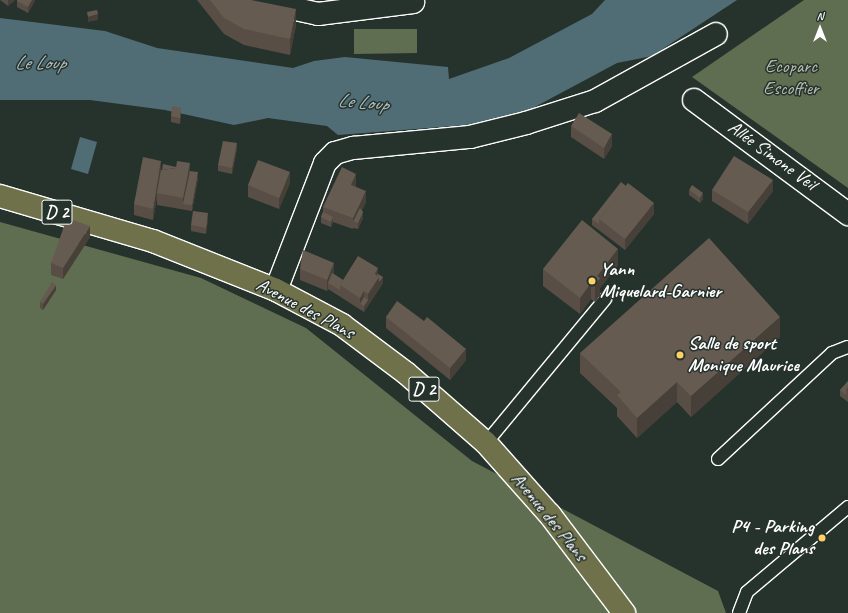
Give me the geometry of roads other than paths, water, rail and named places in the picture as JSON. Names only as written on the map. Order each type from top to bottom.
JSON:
[{"type":"main road","name":"Avenue des Plans","points":[[0,196],[153,241],[276,290],[342,325],[406,373],[486,443],[550,515],[624,613]]},
{"type":"street","points":[[254,0],[318,14],[413,2]]},
{"type":"street","points":[[276,290],[325,164],[335,153],[470,137],[526,123],[595,101],[716,34]]},
{"type":"street","name":"Allée Simone Veil","points":[[694,100],[848,214]]},
{"type":"lane","points":[[486,443],[605,299]]},
{"type":"lane","points":[[718,459],[832,353],[848,347]]},
{"type":"lane","points":[[739,613],[747,592],[848,507]]},
{"type":"water","name":"Le Loup","points":[[605,0],[737,0],[652,56],[617,63],[531,109],[467,125],[338,135],[327,126],[268,118],[234,125],[165,110],[90,100],[0,100],[0,18],[105,31],[157,48],[293,68],[314,61],[345,57],[448,67],[449,79],[509,58],[592,14]]},
{"type":"water","points":[[80,137],[97,142],[88,174],[71,169]]},
{"type":"place","name":"Yann Miquelard-Garnier","points":[[592,281]]},
{"type":"place","name":"Salle de sport Monique Maurice","points":[[680,355]]},
{"type":"place","name":"P4 - Parking des Plans","points":[[822,538]]},
{"type":"park label","name":"Ecoparc Escoffier","points":[[791,78]]}]
